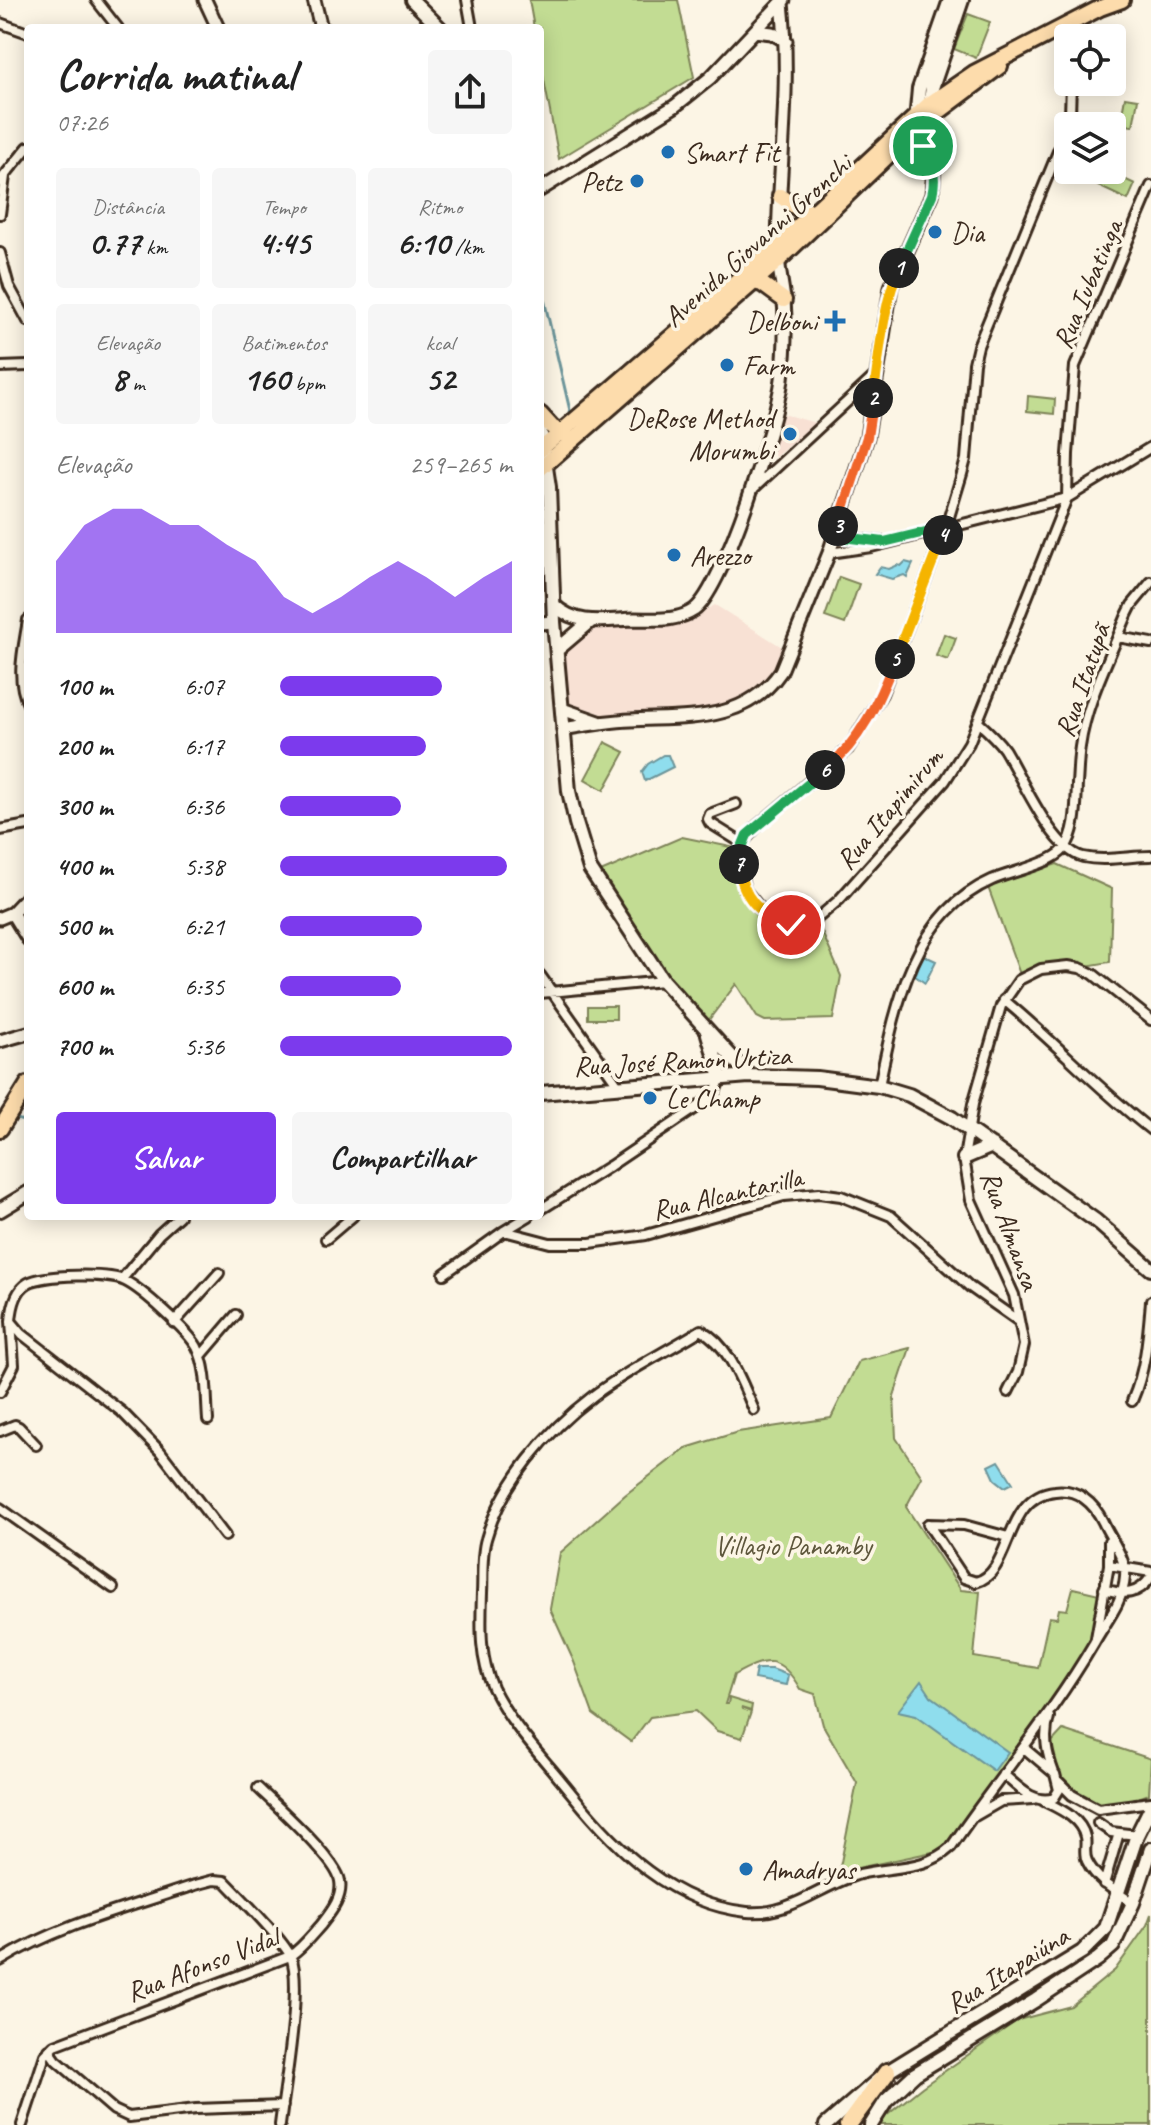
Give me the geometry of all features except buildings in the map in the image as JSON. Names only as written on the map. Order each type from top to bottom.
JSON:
[{"type":"highway","points":[[848,2125],[887,2072]]},
{"type":"main road","points":[[412,0],[436,24]]},
{"type":"main road","points":[[920,121],[924,72],[950,0]]},
{"type":"main road","points":[[929,104],[962,0]]},
{"type":"main road","name":"Avenida Giovanni Gronchi","points":[[1070,24],[1122,0]]},
{"type":"main road","name":"Avenida Giovanni Gronchi","points":[[544,456],[575,439],[778,261],[920,121],[929,104],[974,73],[1054,32]]},
{"type":"main road","name":"Avenida Giovanni Gronchi","points":[[544,456],[561,433],[735,279],[920,121],[981,82],[1013,55]]},
{"type":"main road","points":[[780,196],[800,210],[815,211]]},
{"type":"main road","points":[[735,279],[753,281],[774,291],[784,300]]},
{"type":"main road","points":[[544,418],[561,433],[575,439]]},
{"type":"main road","points":[[544,470],[569,791],[590,869],[663,981],[749,1076]]},
{"type":"main road","points":[[557,650],[591,621]]},
{"type":"main road","points":[[707,1031],[721,1077]]},
{"type":"main road","name":"Rua José Ramon Urtiza","points":[[544,1093],[749,1076],[817,1078],[879,1086],[937,1108],[1116,1236],[1151,1269]]},
{"type":"main road","points":[[0,1129],[24,1090]]},
{"type":"main road","points":[[964,1158],[992,1146]]},
{"type":"main road","points":[[0,1210],[24,1195]]},
{"type":"main road","name":"Rua Itapaiúna","points":[[826,2125],[887,2072],[1082,1952],[1106,1928],[1116,1892],[1151,1804]]},
{"type":"main road","name":"Rua Itapaiúna","points":[[871,2125],[886,2101],[915,2074],[1098,1959],[1118,1939],[1151,1849]]},
{"type":"street","points":[[96,0],[115,24]]},
{"type":"street","points":[[205,0],[216,24]]},
{"type":"street","points":[[314,0],[320,24]]},
{"type":"street","points":[[467,0],[471,23]]},
{"type":"street","points":[[544,188],[675,106],[710,78],[783,2]]},
{"type":"street","points":[[554,605],[571,617],[591,621],[672,619],[693,610],[708,594],[732,543],[770,434],[782,379],[784,300],[778,245],[786,41],[783,2]]},
{"type":"street","points":[[0,23],[24,32]]},
{"type":"street","points":[[755,31],[772,33],[786,41]]},
{"type":"street","points":[[736,804],[710,814],[708,819],[742,843],[758,825],[836,761],[882,694],[946,527],[966,459],[978,346],[1066,132],[1071,96]]},
{"type":"street","points":[[563,729],[599,722],[710,716],[737,708],[770,688],[781,671],[829,553],[867,437],[891,287],[932,195],[935,156],[920,121]]},
{"type":"street","points":[[0,214],[2,179],[24,152]]},
{"type":"street","name":"Rua Iubatinga","points":[[1067,498],[1075,366],[1151,186]]},
{"type":"street","points":[[0,253],[9,286],[24,314]]},
{"type":"street","points":[[0,367],[24,366]]},
{"type":"street","points":[[749,492],[877,374]]},
{"type":"street","points":[[829,553],[871,547],[1067,498],[1151,447]]},
{"type":"street","name":"Rua Itapimirum","points":[[742,843],[740,879],[758,908],[769,918],[791,925],[803,924],[819,917],[839,900],[957,765],[978,722],[1067,498]]},
{"type":"street","points":[[834,536],[884,542]]},
{"type":"street","name":"Rua Itatupã","points":[[1065,847],[1075,814],[1080,745],[1098,687],[1132,605],[1151,582]]},
{"type":"street","points":[[544,623],[554,622]]},
{"type":"street","points":[[1118,637],[1151,643]]},
{"type":"street","points":[[24,650],[21,672],[24,696]]},
{"type":"street","points":[[562,709],[599,722]]},
{"type":"street","points":[[978,722],[1002,747],[1053,835],[1065,847],[1080,856],[1094,858],[1151,856]]},
{"type":"street","points":[[0,830],[24,826]]},
{"type":"street","points":[[879,1086],[906,978],[931,930],[969,892],[1023,867],[1045,862],[1065,847]]},
{"type":"street","points":[[24,899],[6,915],[24,935]]},
{"type":"street","points":[[1151,1020],[1108,985],[1080,968],[1054,967],[1033,972],[1019,980],[1004,1000],[1092,1082],[1151,1130]]},
{"type":"street","points":[[544,981],[618,1085]]},
{"type":"street","points":[[544,993],[663,981]]},
{"type":"street","name":"Rua Almansa","points":[[1004,1000],[967,1129],[964,1158],[971,1200],[1014,1295],[1024,1345],[1018,1372],[1008,1392]]},
{"type":"street","points":[[0,1041],[24,1036]]},
{"type":"street","points":[[544,1207],[702,1104],[714,1094],[721,1077]]},
{"type":"street","name":"Rua Alcantarilla","points":[[504,1231],[550,1243],[590,1243],[646,1235],[784,1196],[819,1193],[841,1196],[891,1216],[970,1287],[1017,1320]]},
{"type":"street","points":[[122,1279],[175,1220]]},
{"type":"street","points":[[326,1239],[348,1220]]},
{"type":"street","points":[[444,1274],[522,1220]]},
{"type":"street","points":[[174,1323],[219,1273]]},
{"type":"street","points":[[0,1392],[14,1365],[11,1321],[15,1302],[27,1284],[44,1278],[122,1279],[138,1289],[195,1343],[201,1356],[208,1420]]},
{"type":"street","points":[[1132,1401],[1146,1356],[1151,1301]]},
{"type":"street","points":[[201,1356],[236,1315]]},
{"type":"street","points":[[11,1321],[22,1334],[122,1412],[160,1451],[225,1536]]},
{"type":"street","points":[[754,1410],[733,1364],[715,1338],[701,1330],[593,1396],[521,1468],[503,1497],[485,1541],[480,1635],[492,1684],[506,1712],[597,1826],[636,1864],[690,1896],[748,1912],[771,1911],[793,1906],[825,1887],[860,1874],[931,1862],[951,1847],[1052,1708],[1122,1594],[1125,1566],[1091,1503],[1081,1496],[1058,1490],[1035,1499],[1023,1510],[990,1576],[976,1582],[964,1578],[928,1524],[964,1525],[1008,1537]]},
{"type":"street","points":[[0,1431],[15,1425],[36,1445]]},
{"type":"street","points":[[0,1508],[113,1588]]},
{"type":"street","points":[[1096,1639],[1109,1565],[1109,1536]]},
{"type":"street","points":[[1104,1589],[1122,1594],[1137,1591],[1151,1575],[1125,1566],[1109,1565]]},
{"type":"street","points":[[971,1818],[1001,1801],[1054,1798],[1059,1790],[1047,1753],[1045,1730],[1052,1708]]},
{"type":"street","points":[[1024,1748],[1072,1795],[1098,1809],[1113,1805],[1151,1804]]},
{"type":"street","points":[[1003,1774],[1076,1821],[1083,1830],[1087,1861],[1104,1884],[1133,1903]]},
{"type":"street","name":"Rua Afonso Vidal","points":[[49,2050],[61,2041],[290,1956],[328,1916],[339,1898],[340,1879],[332,1863],[258,1788]]},
{"type":"street","points":[[1062,1810],[1072,1795]]},
{"type":"street","points":[[1098,1809],[1101,1826]]},
{"type":"street","points":[[1083,1830],[1101,1826],[1119,1833],[1137,1835]]},
{"type":"street","points":[[1104,1884],[1119,1833]]},
{"type":"street","points":[[0,1961],[52,1935],[214,1880],[225,1881],[290,1956],[295,1982],[280,2125]]},
{"type":"street","points":[[49,2050],[56,2060],[114,2110],[129,2117],[196,2109],[283,2106]]},
{"type":"street","points":[[22,2125],[49,2050]]},
{"type":"shaded area","name":"DeRose Method Morumbi","points":[[783,414],[816,423],[775,457],[771,450]]},
{"type":"shaded area","points":[[715,605],[782,647],[778,671],[768,685],[726,708],[668,714],[605,715],[569,703],[564,649],[593,625],[683,622]]},
{"type":"green space","points":[[529,0],[678,0],[694,77],[559,159],[544,80],[544,24],[533,24]]},
{"type":"green space","points":[[968,14],[990,22],[976,58],[954,49]]},
{"type":"green space","points":[[1125,97],[1138,99],[1133,126],[1126,125],[1126,112],[1122,112]]},
{"type":"green space","points":[[1126,180],[1135,184],[1128,200],[1098,186],[1126,184]]},
{"type":"green space","points":[[1028,396],[1055,399],[1054,414],[1027,411]]},
{"type":"green space","points":[[839,577],[859,584],[845,624],[825,617]]},
{"type":"green space","points":[[944,634],[956,638],[948,660],[936,656]]},
{"type":"green space","points":[[605,742],[625,752],[604,790],[585,779]]},
{"type":"green space","points":[[682,837],[736,848],[736,867],[745,900],[754,914],[767,923],[782,929],[799,930],[819,925],[841,976],[833,1019],[765,1021],[757,1017],[736,984],[705,1025],[672,987],[596,874]]},
{"type":"green space","points":[[1057,864],[1112,889],[1110,962],[1021,977],[988,887]]},
{"type":"green space","points":[[588,1006],[616,1006],[616,1019],[588,1019]]},
{"type":"green space","name":"Villagio Panamby","points":[[910,1348],[894,1396],[896,1438],[922,1477],[906,1507],[961,1590],[980,1592],[974,1657],[1038,1668],[1049,1617],[1057,1618],[1059,1609],[1067,1610],[1073,1588],[1099,1594],[1092,1639],[1048,1706],[942,1850],[839,1872],[857,1783],[823,1725],[815,1694],[800,1689],[779,1665],[772,1662],[755,1664],[734,1675],[725,1704],[728,1704],[729,1698],[752,1705],[751,1711],[741,1708],[751,1712],[742,1738],[717,1731],[696,1711],[650,1717],[631,1742],[593,1714],[550,1609],[560,1553],[625,1495],[686,1448],[738,1432],[831,1418],[859,1361]]},
{"type":"green space","points":[[1063,1730],[1151,1759],[1149,1794],[1098,1806],[1074,1793],[1060,1780],[1049,1745]]},
{"type":"green space","points":[[1151,1914],[1151,2125],[880,2125],[886,2116],[922,2087],[1018,2020],[1071,2006],[1115,1970],[1147,1925]]},
{"type":"water","points":[[905,562],[913,564],[907,577],[892,579],[875,574],[880,567],[889,569]]},
{"type":"water","points":[[668,755],[673,767],[645,781],[642,772],[648,764]]},
{"type":"water","points":[[923,955],[936,961],[925,983],[915,976]]},
{"type":"water","points":[[999,1461],[1013,1483],[1005,1487],[995,1479],[989,1466]]},
{"type":"water","points":[[756,1669],[772,1669],[788,1675],[786,1685],[754,1679]]},
{"type":"water","points":[[921,1681],[931,1696],[1008,1752],[994,1771],[916,1715],[898,1711]]},
{"type":"waterway","points":[[544,299],[571,415]]},
{"type":"waterway","points":[[12,1118],[24,1121]]},
{"type":"place","name":"Smart Fit","points":[[668,152]]},
{"type":"place","name":"Petz","points":[[637,181]]},
{"type":"place","name":"Dia","points":[[935,232]]},
{"type":"place","name":"Delboni","points":[[835,321]]},
{"type":"place","name":"Farm","points":[[727,365]]},
{"type":"place","name":"DeRose Method Morumbi","points":[[790,434]]},
{"type":"place","name":"Arezzo","points":[[674,555]]},
{"type":"place","name":"Le Champ","points":[[650,1098]]},
{"type":"place","name":"Amadryas","points":[[746,1869]]},
{"type":"route","points":[[791,925],[769,918],[745,890],[739,865],[742,843],[758,825],[836,761],[861,730],[882,694],[946,527],[884,542],[834,536],[867,437],[891,287],[935,182],[935,170],[923,146]]}]
